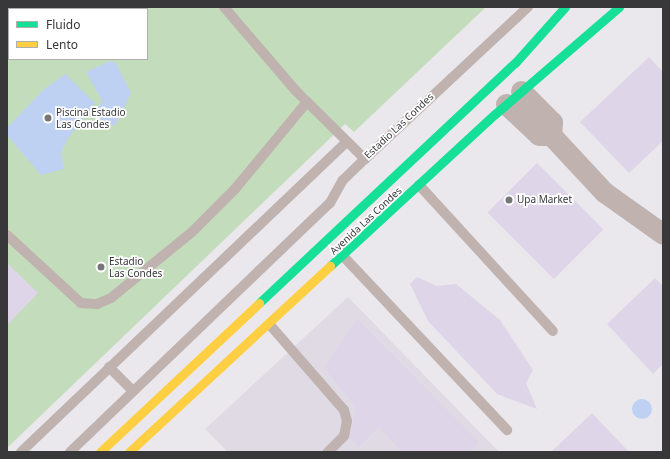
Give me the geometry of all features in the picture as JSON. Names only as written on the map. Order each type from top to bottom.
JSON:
[{"type":"main road","name":"Avenida Las Condes","points":[[100,452],[515,63],[565,7]]},
{"type":"main road","name":"Avenida Las Condes","points":[[129,452],[344,257],[513,98],[618,7]]},
{"type":"street","points":[[513,98],[538,135],[551,135],[604,192],[663,234]]},
{"type":"lane","points":[[224,7],[307,102],[364,159]]},
{"type":"lane","name":"Estadio Las Condes","points":[[70,452],[330,203],[343,180],[364,159],[528,7]]},
{"type":"lane","points":[[7,235],[81,303],[97,304],[111,298],[192,232],[235,189],[307,102]]},
{"type":"lane","points":[[21,452],[109,366],[347,142]]},
{"type":"lane","points":[[419,185],[553,331]]},
{"type":"lane","points":[[344,257],[507,430]]},
{"type":"lane","points":[[270,325],[344,410],[347,421],[344,436],[328,452]]},
{"type":"lane","points":[[109,366],[133,391]]},
{"type":"shaded area","points":[[348,297],[499,452],[228,452],[205,429]]},
{"type":"green space","name":"Estadio Las Condes","points":[[7,7],[486,7],[354,132],[345,124],[7,448]]},
{"type":"water","points":[[110,61],[116,63],[131,93],[115,126],[93,115],[102,101],[86,72]]},
{"type":"water","name":"Piscina Estadio Las Condes","points":[[65,74],[95,103],[68,138],[61,153],[64,169],[41,175],[7,135],[7,128],[43,90]]},
{"type":"water","points":[[642,399],[649,402],[652,409],[649,416],[642,419],[635,416],[632,409],[635,402]]},
{"type":"building","points":[[649,57],[663,72],[663,141],[629,173],[580,122]]},
{"type":"building","points":[[537,163],[603,229],[554,279],[488,212]]},
{"type":"building","points":[[7,263],[38,293],[7,325]]},
{"type":"building","points":[[417,277],[437,286],[456,284],[500,320],[533,370],[526,383],[537,409],[497,394],[428,321],[410,284]]},
{"type":"building","points":[[655,278],[663,286],[663,364],[653,374],[607,324]]},
{"type":"building","points":[[357,319],[479,442],[469,452],[402,452],[379,427],[359,447],[350,438],[356,407],[324,368]]},
{"type":"building","points":[[592,413],[629,452],[551,452]]},
{"type":"traffic: fast","points":[[259,303],[515,63],[565,7]]},
{"type":"traffic: fast","points":[[330,266],[495,114],[619,7]]},
{"type":"traffic: slow","points":[[129,452],[330,266]]},
{"type":"traffic: slow","points":[[100,452],[259,303]]},
{"type":"place","name":"Piscina Estadio Las Condes","points":[[48,118]]},
{"type":"place","name":"Upa Market","points":[[509,200]]},
{"type":"place","name":"Estadio Las Condes","points":[[101,267]]}]
